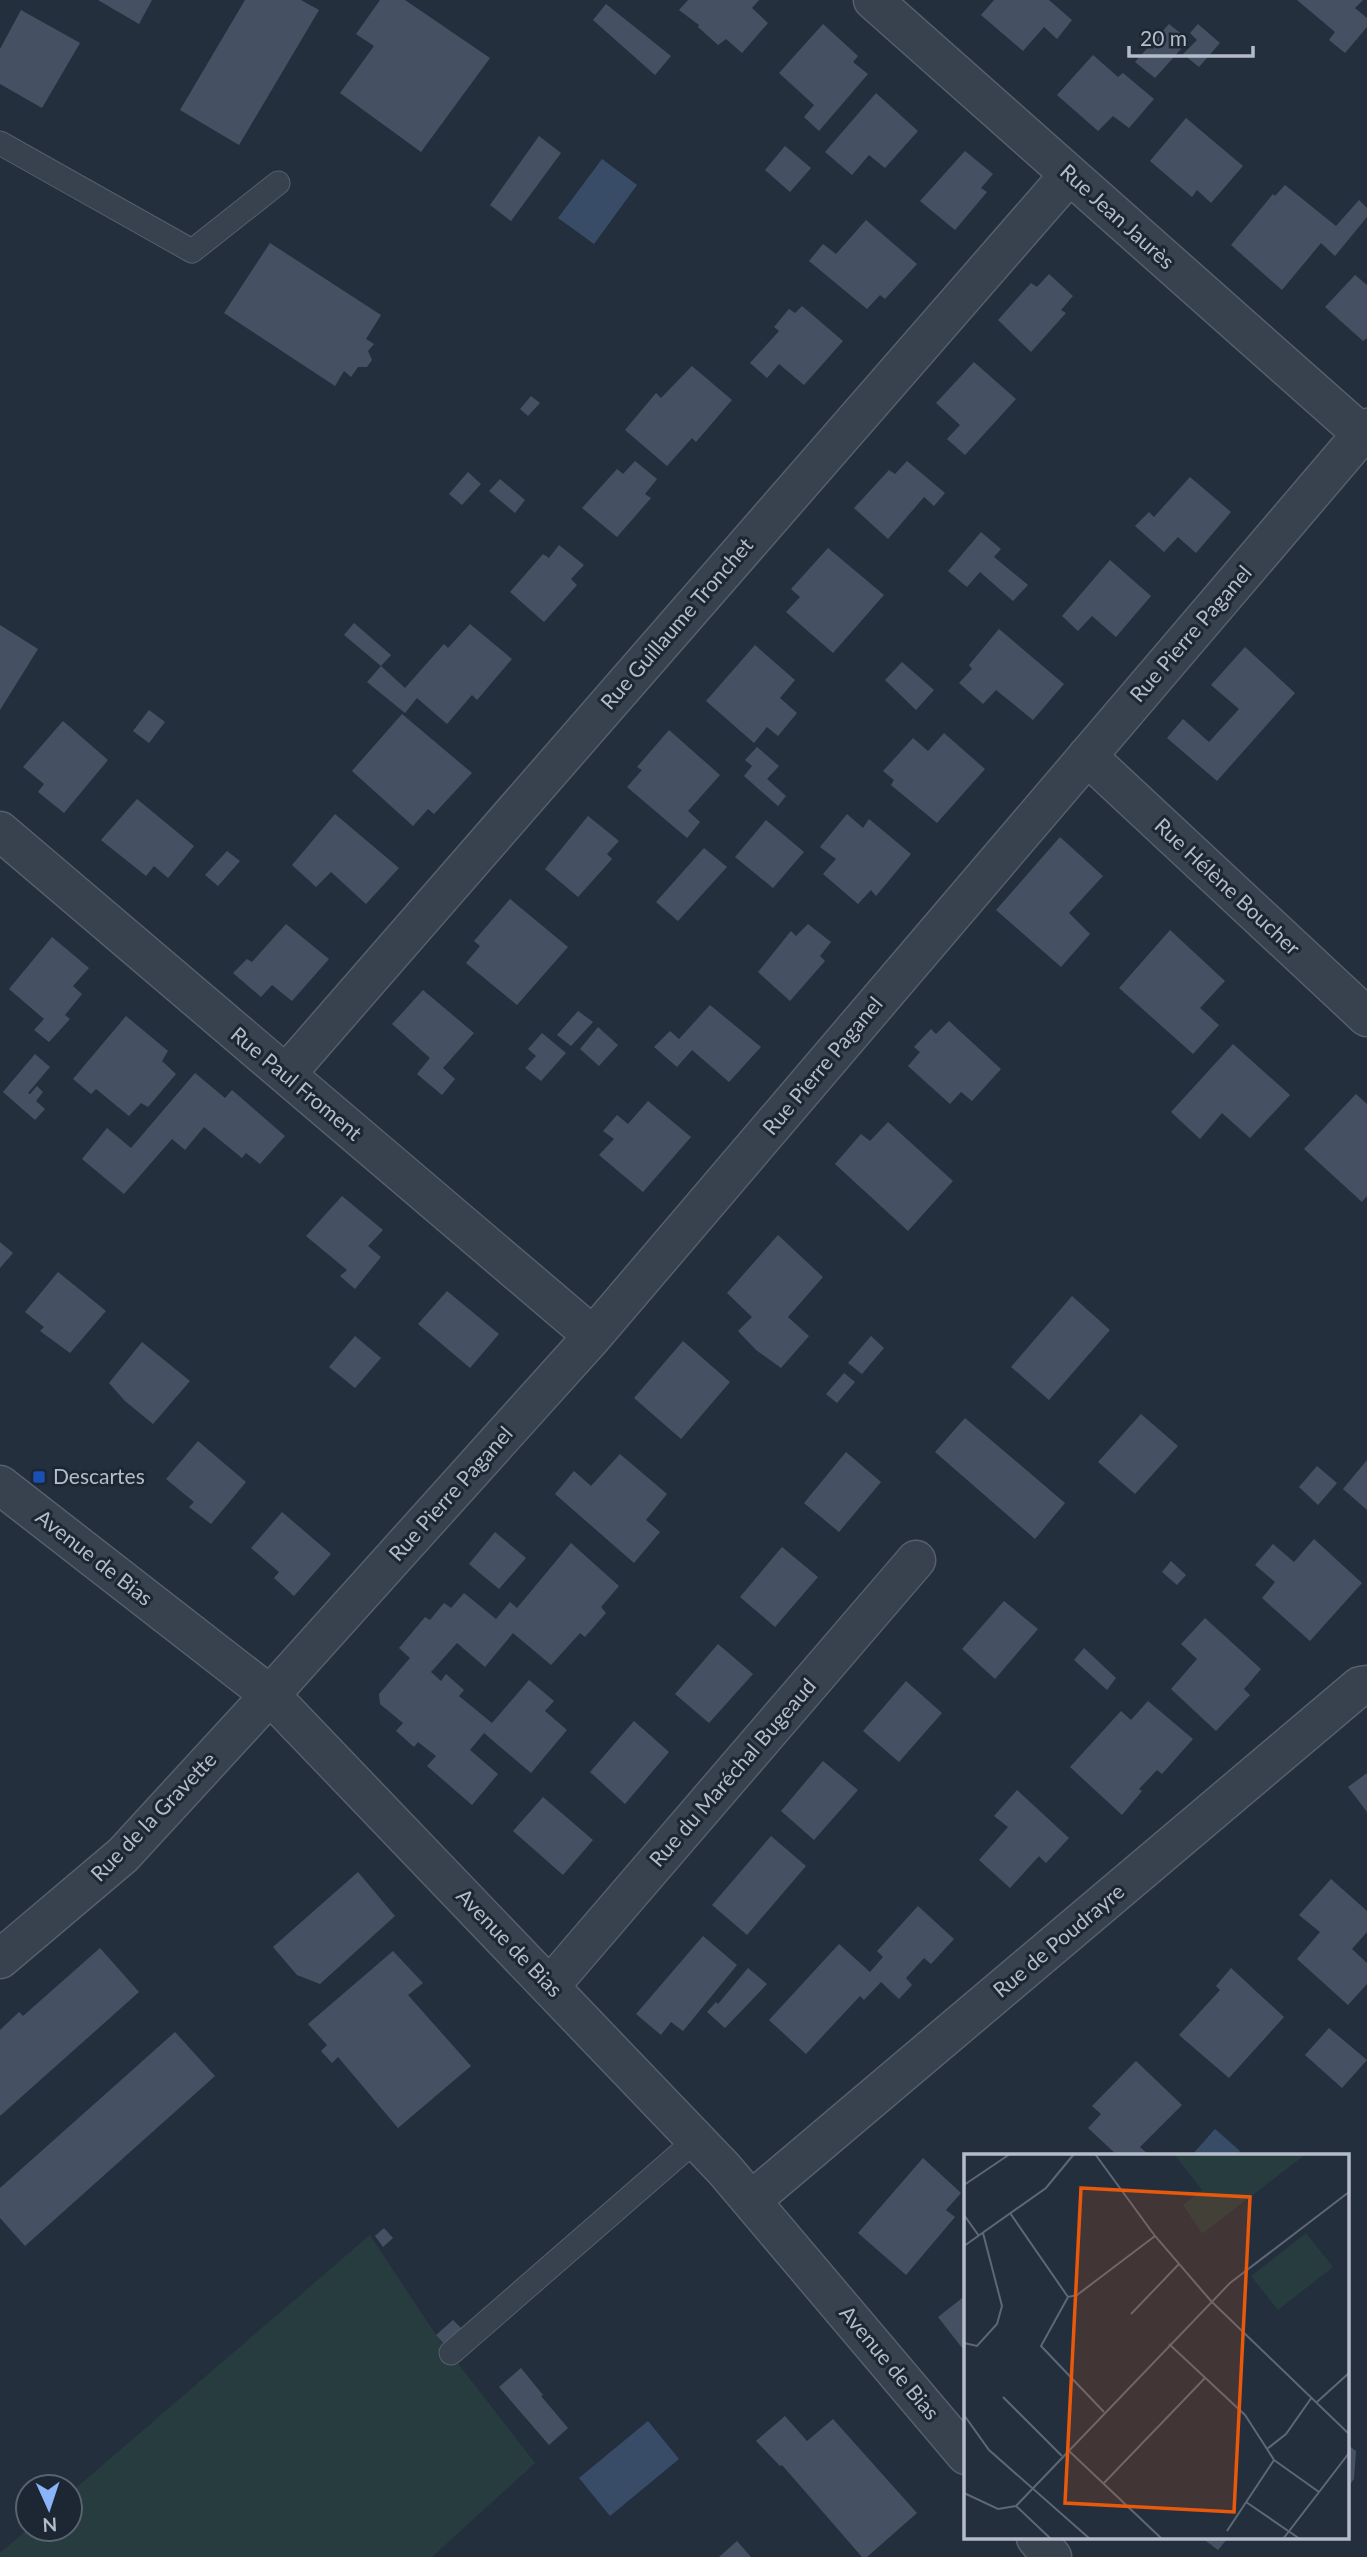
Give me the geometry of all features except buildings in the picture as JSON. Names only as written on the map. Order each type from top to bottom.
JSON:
[{"type":"street","name":"Rue Jean Jaurès","points":[[873,0],[1364,431]]},
{"type":"street","name":"Rue Guillaume Tronchet","points":[[286,1074],[1069,174]]},
{"type":"street","name":"Rue Pierre Paganel","points":[[270,1695],[593,1336],[1364,431]]},
{"type":"street","name":"Rue Hélène Boucher","points":[[1087,756],[1367,1017]]},
{"type":"street","name":"Rue Paul Froment","points":[[0,831],[593,1336]]},
{"type":"street","name":"Avenue de Bias","points":[[0,1485],[270,1695],[697,2139],[752,2200],[964,2453]]},
{"type":"street","name":"Rue du Maréchal Bugeaud","points":[[550,1986],[916,1560]]},
{"type":"street","name":"Rue de Poudrayre","points":[[752,2200],[1360,1686],[1367,1685]]},
{"type":"street","name":"Rue de la Gravette","points":[[0,1959],[122,1855],[270,1695]]},
{"type":"street","points":[[1038,2540],[1052,2557]]},
{"type":"lane","points":[[0,143],[192,251],[278,183]]},
{"type":"lane","points":[[450,2353],[697,2139]]},
{"type":"green space","points":[[370,2235],[436,2335],[535,2463],[432,2557],[0,2557],[0,2553],[14,2541],[84,2543],[84,2481]]},
{"type":"water","points":[[602,159],[637,185],[594,244],[558,218]]},
{"type":"water","points":[[1215,2129],[1240,2151],[1237,2154],[1193,2154]]},
{"type":"water","points":[[648,2421],[679,2459],[610,2516],[579,2478]]},
{"type":"place","name":"Descartes","points":[[39,1477]]}]
